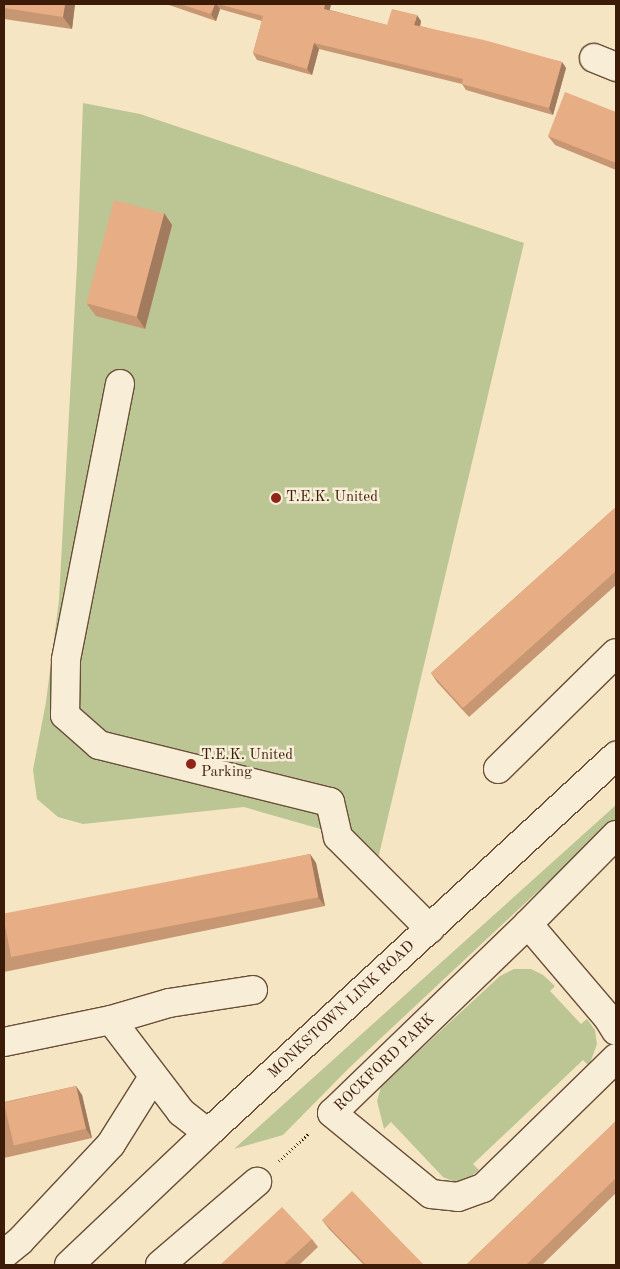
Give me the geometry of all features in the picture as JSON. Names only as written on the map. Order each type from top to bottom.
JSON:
[{"type":"street","points":[[120,384],[66,660],[64,715],[99,745],[330,802],[338,837],[430,929]]},
{"type":"street","points":[[498,769],[616,653]]},
{"type":"street","name":"MONKSTOWN LINK ROAD","points":[[69,1265],[616,756]]},
{"type":"street","name":"ROCKFORD PARK","points":[[616,836],[528,924],[332,1113],[431,1194],[458,1197],[483,1188],[616,1058]]},
{"type":"street","points":[[528,924],[608,1018],[616,1031]]},
{"type":"street","points":[[4,1042],[111,1020],[169,1002],[253,990]]},
{"type":"street","points":[[111,1020],[180,1112],[208,1134]]},
{"type":"street","points":[[4,1254],[20,1241],[111,1144],[153,1077]]},
{"type":"street","points":[[160,1265],[257,1182]]},
{"type":"path","points":[[257,1182],[332,1113]]},
{"type":"green space","points":[[83,103],[140,114],[524,243],[373,880],[324,830],[244,807],[83,824],[58,817],[37,799],[33,770],[46,702],[59,600],[77,265]]},
{"type":"green space","points":[[616,805],[616,822],[537,892],[349,1068],[283,1135],[234,1149]]},
{"type":"green space","points":[[514,969],[531,969],[543,975],[555,986],[550,991],[581,1024],[587,1019],[595,1030],[597,1044],[589,1066],[583,1060],[473,1164],[479,1170],[469,1178],[455,1182],[443,1177],[391,1122],[384,1129],[377,1101],[381,1087],[396,1072],[500,976]]},
{"type":"building","points":[[4,4],[65,4],[63,17],[4,8]]},
{"type":"building","points":[[180,4],[215,4],[211,14]]},
{"type":"building","points":[[218,4],[325,4],[324,9],[387,25],[392,9],[417,15],[414,25],[484,40],[562,62],[549,108],[462,84],[463,79],[314,43],[307,69],[253,53],[263,16]]},
{"type":"building","points":[[565,92],[616,112],[616,163],[548,136]]},
{"type":"building","points":[[114,200],[164,213],[137,317],[86,303]]},
{"type":"building","points":[[616,507],[616,571],[463,708],[431,673]]},
{"type":"building","points":[[310,854],[318,897],[11,957],[4,913]]},
{"type":"building","points":[[76,1086],[86,1129],[14,1146],[4,1103]]},
{"type":"building","points":[[616,1121],[616,1178],[526,1265],[466,1265]]},
{"type":"building","points":[[352,1191],[424,1265],[366,1265],[322,1220]]},
{"type":"building","points":[[282,1207],[312,1239],[283,1265],[220,1265]]},
{"type":"place","name":"T.E.K. United","points":[[276,498]]},
{"type":"place","name":"T.E.K. United Parking","points":[[191,764]]}]
